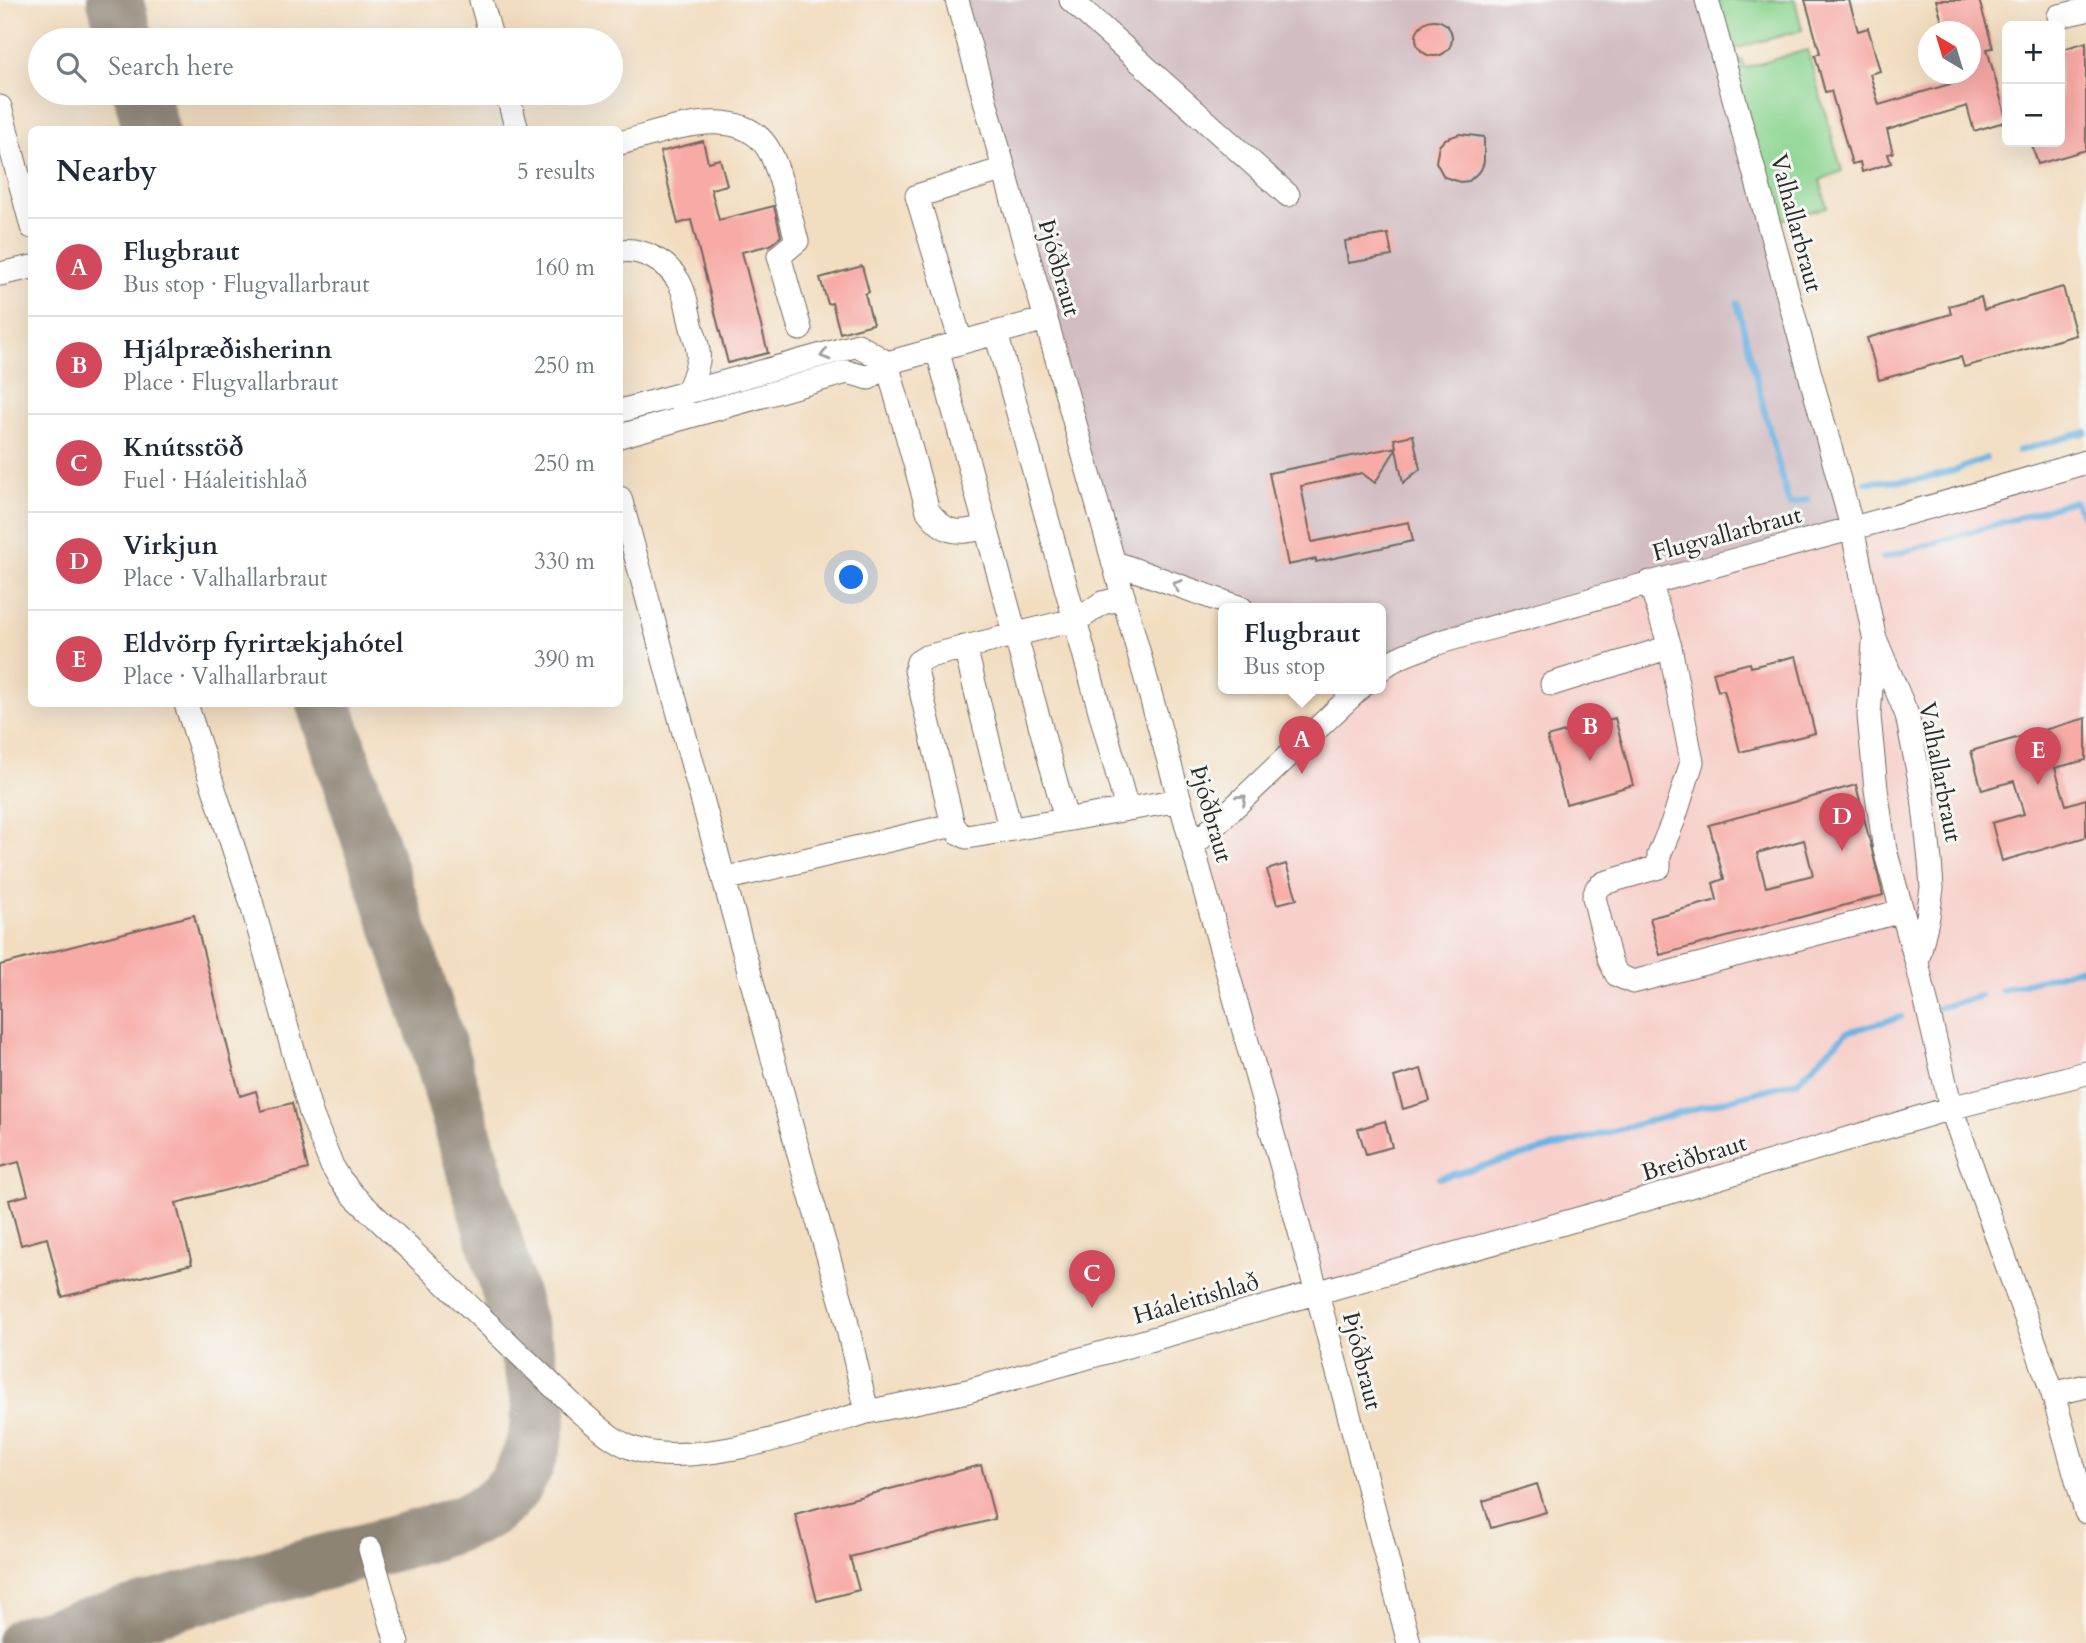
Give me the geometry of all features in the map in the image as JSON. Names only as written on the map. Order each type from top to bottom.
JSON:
[{"type":"street","points":[[481,0],[489,28]]},
{"type":"street","name":"Þjóðbraut","points":[[957,0],[1317,1293],[1409,1643]]},
{"type":"street","points":[[1071,0],[1288,195]]},
{"type":"street","name":"Valhallarbraut","points":[[1707,0],[1852,527],[1874,636],[1907,715],[1923,797],[1932,888],[1917,963],[1951,1108],[2053,1394],[2086,1512]]},
{"type":"street","points":[[2059,16],[2086,10]]},
{"type":"street","points":[[510,105],[516,126]]},
{"type":"street","points":[[0,107],[28,212]]},
{"type":"street","points":[[623,142],[723,121],[752,131],[771,154],[797,241],[779,256],[800,330]]},
{"type":"street","points":[[961,342],[917,196],[1004,169]]},
{"type":"street","points":[[623,251],[655,258],[670,269],[680,284],[697,345],[698,360],[688,392],[668,422]]},
{"type":"street","points":[[0,274],[28,268]]},
{"type":"street","points":[[623,435],[847,372],[869,378],[887,363],[1046,319]]},
{"type":"street","points":[[996,333],[1127,809]]},
{"type":"street","points":[[623,410],[858,345],[887,363],[928,511],[947,530],[959,532],[986,527]]},
{"type":"street","points":[[937,349],[1066,819]]},
{"type":"street","name":"Flugvallarbraut","points":[[1386,661],[1650,582],[2084,467]]},
{"type":"street","points":[[623,509],[843,1307],[867,1412]]},
{"type":"street","points":[[1113,562],[1227,603]]},
{"type":"street","points":[[1650,582],[1670,647],[1692,762],[1659,855],[1658,867],[1604,883],[1597,888],[1594,897],[1610,961],[1617,975],[1633,982],[1902,911]]},
{"type":"street","points":[[1124,598],[1102,603],[1075,619],[926,657],[918,662],[916,670],[953,825],[959,833],[967,836],[1180,800]]},
{"type":"street","points":[[1874,636],[1869,716],[1876,789],[1885,850],[1917,963]]},
{"type":"street","points":[[965,647],[1010,828]]},
{"type":"street","points":[[1552,684],[1670,647]]},
{"type":"street","points":[[1193,846],[1354,694]]},
{"type":"street","name":"Háaleitishlað","points":[[187,707],[250,898],[311,1113],[332,1166],[354,1195],[578,1409],[606,1433],[635,1449],[688,1456],[793,1433],[867,1412],[968,1391],[1317,1293]]},
{"type":"street","points":[[724,879],[953,825]]},
{"type":"street","name":"Breiðbraut","points":[[1317,1293],[1630,1205],[1951,1108],[2086,1073]]},
{"type":"street","points":[[2053,1394],[2086,1386]]},
{"type":"street","points":[[370,1549],[397,1643]]},
{"type":"shaded area","points":[[957,0],[1707,0],[1852,527],[1386,657],[1386,603],[1227,603],[1113,562]]},
{"type":"shaded area","points":[[2086,462],[2086,1073],[1317,1293],[1193,846],[1354,694],[1386,694],[1386,668]]},
{"type":"green space","points":[[1716,0],[1795,0],[1802,30],[1730,50]]},
{"type":"green space","points":[[1807,50],[1842,171],[1820,180],[1827,207],[1777,221],[1733,63],[1742,60],[1745,68]]},
{"type":"building","points":[[1805,0],[1849,0],[1858,31],[1868,28],[1880,71],[1870,74],[1879,105],[1950,84],[1981,84],[1981,21],[1942,21],[1936,0],[1979,0],[1993,48],[1987,49],[2002,103],[2002,123],[1974,131],[1967,106],[1887,130],[1893,153],[1888,154],[1891,163],[1862,172],[1860,162],[1852,164],[1831,91],[1825,92],[1815,55],[1820,53]]},
{"type":"building","points":[[1434,20],[1447,25],[1452,38],[1447,51],[1434,56],[1421,51],[1416,38],[1421,25]]},
{"type":"building","points":[[2086,42],[2086,150],[2038,164],[2033,147],[2065,147],[2065,48]]},
{"type":"building","points":[[1460,134],[1484,137],[1484,162],[1481,170],[1469,181],[1460,182],[1444,177],[1436,162],[1439,146],[1445,139]]},
{"type":"building","points":[[703,141],[708,162],[720,159],[727,185],[711,189],[719,220],[774,206],[781,236],[770,245],[742,252],[768,353],[728,363],[691,220],[678,224],[660,152]]},
{"type":"building","points":[[1388,234],[1392,256],[1348,263],[1345,241]]},
{"type":"building","points":[[862,266],[869,292],[865,294],[873,324],[840,333],[832,303],[828,304],[820,278]]},
{"type":"building","points":[[2063,287],[2076,335],[1964,367],[1961,357],[1879,380],[1867,338],[1951,314],[1949,306],[1981,297],[1984,310]]},
{"type":"building","points":[[1413,435],[1420,469],[1403,483],[1396,449],[1375,483],[1362,473],[1301,486],[1312,542],[1409,522],[1413,541],[1316,562],[1316,559],[1288,565],[1269,473],[1396,447],[1394,439]]},
{"type":"building","points":[[1796,656],[1815,733],[1740,752],[1724,690],[1718,691],[1713,672],[1750,663],[1751,667]]},
{"type":"building","points":[[1615,718],[1633,785],[1566,804],[1547,737]]},
{"type":"building","points":[[2086,718],[2086,760],[2055,768],[2066,805],[2086,799],[2086,837],[2002,861],[1992,823],[2024,814],[2014,781],[1982,790],[1971,751]]},
{"type":"building","points":[[1856,785],[1883,895],[1660,955],[1650,918],[1717,900],[1713,883],[1724,879],[1709,825]],"holes":[[[1804,840],[1813,875],[1766,887],[1757,853]]]},
{"type":"building","points":[[1286,864],[1297,899],[1277,904],[1267,870]]},
{"type":"building","points":[[194,915],[240,1096],[256,1091],[261,1111],[292,1103],[308,1169],[176,1203],[192,1264],[62,1297],[47,1238],[21,1245],[9,1200],[28,1195],[19,1162],[0,1167],[0,965]]},
{"type":"building","points":[[1421,1069],[1430,1101],[1403,1109],[1394,1077]]},
{"type":"building","points":[[1385,1121],[1392,1147],[1366,1154],[1358,1129]]},
{"type":"building","points":[[981,1465],[995,1519],[850,1557],[859,1590],[817,1601],[795,1514]]},
{"type":"building","points":[[1537,1484],[1546,1512],[1491,1528],[1483,1501]]},
{"type":"waterway","points":[[1737,303],[1789,505],[1808,499]]},
{"type":"waterway","points":[[2018,451],[2086,432]]},
{"type":"waterway","points":[[1865,482],[1917,480],[1954,471],[1986,458]]},
{"type":"waterway","points":[[1883,558],[2074,501],[2086,520]]},
{"type":"waterway","points":[[2001,990],[2086,967]]},
{"type":"waterway","points":[[1938,1008],[1980,996]]},
{"type":"waterway","points":[[1439,1178],[1798,1081],[1847,1032],[1901,1017]]},
{"type":"taxiway","points":[[115,0],[123,28]]},
{"type":"taxiway","points":[[144,105],[150,126]]},
{"type":"taxiway","points":[[25,1643],[432,1533],[466,1521],[490,1509],[506,1495],[521,1474],[532,1450],[539,1412],[533,1376],[438,1044],[325,707]]},
{"type":"place","name":"Hjálpræðisherinn","points":[[1590,761]]},
{"type":"place","name":"Flugbraut","points":[[1302,774]]},
{"type":"place","name":"Eldvörp fyrirtækjahótel","points":[[2038,785]]},
{"type":"place","name":"Virkjun","points":[[1842,851]]},
{"type":"place","name":"Knútsstöð","points":[[1092,1308]]}]
